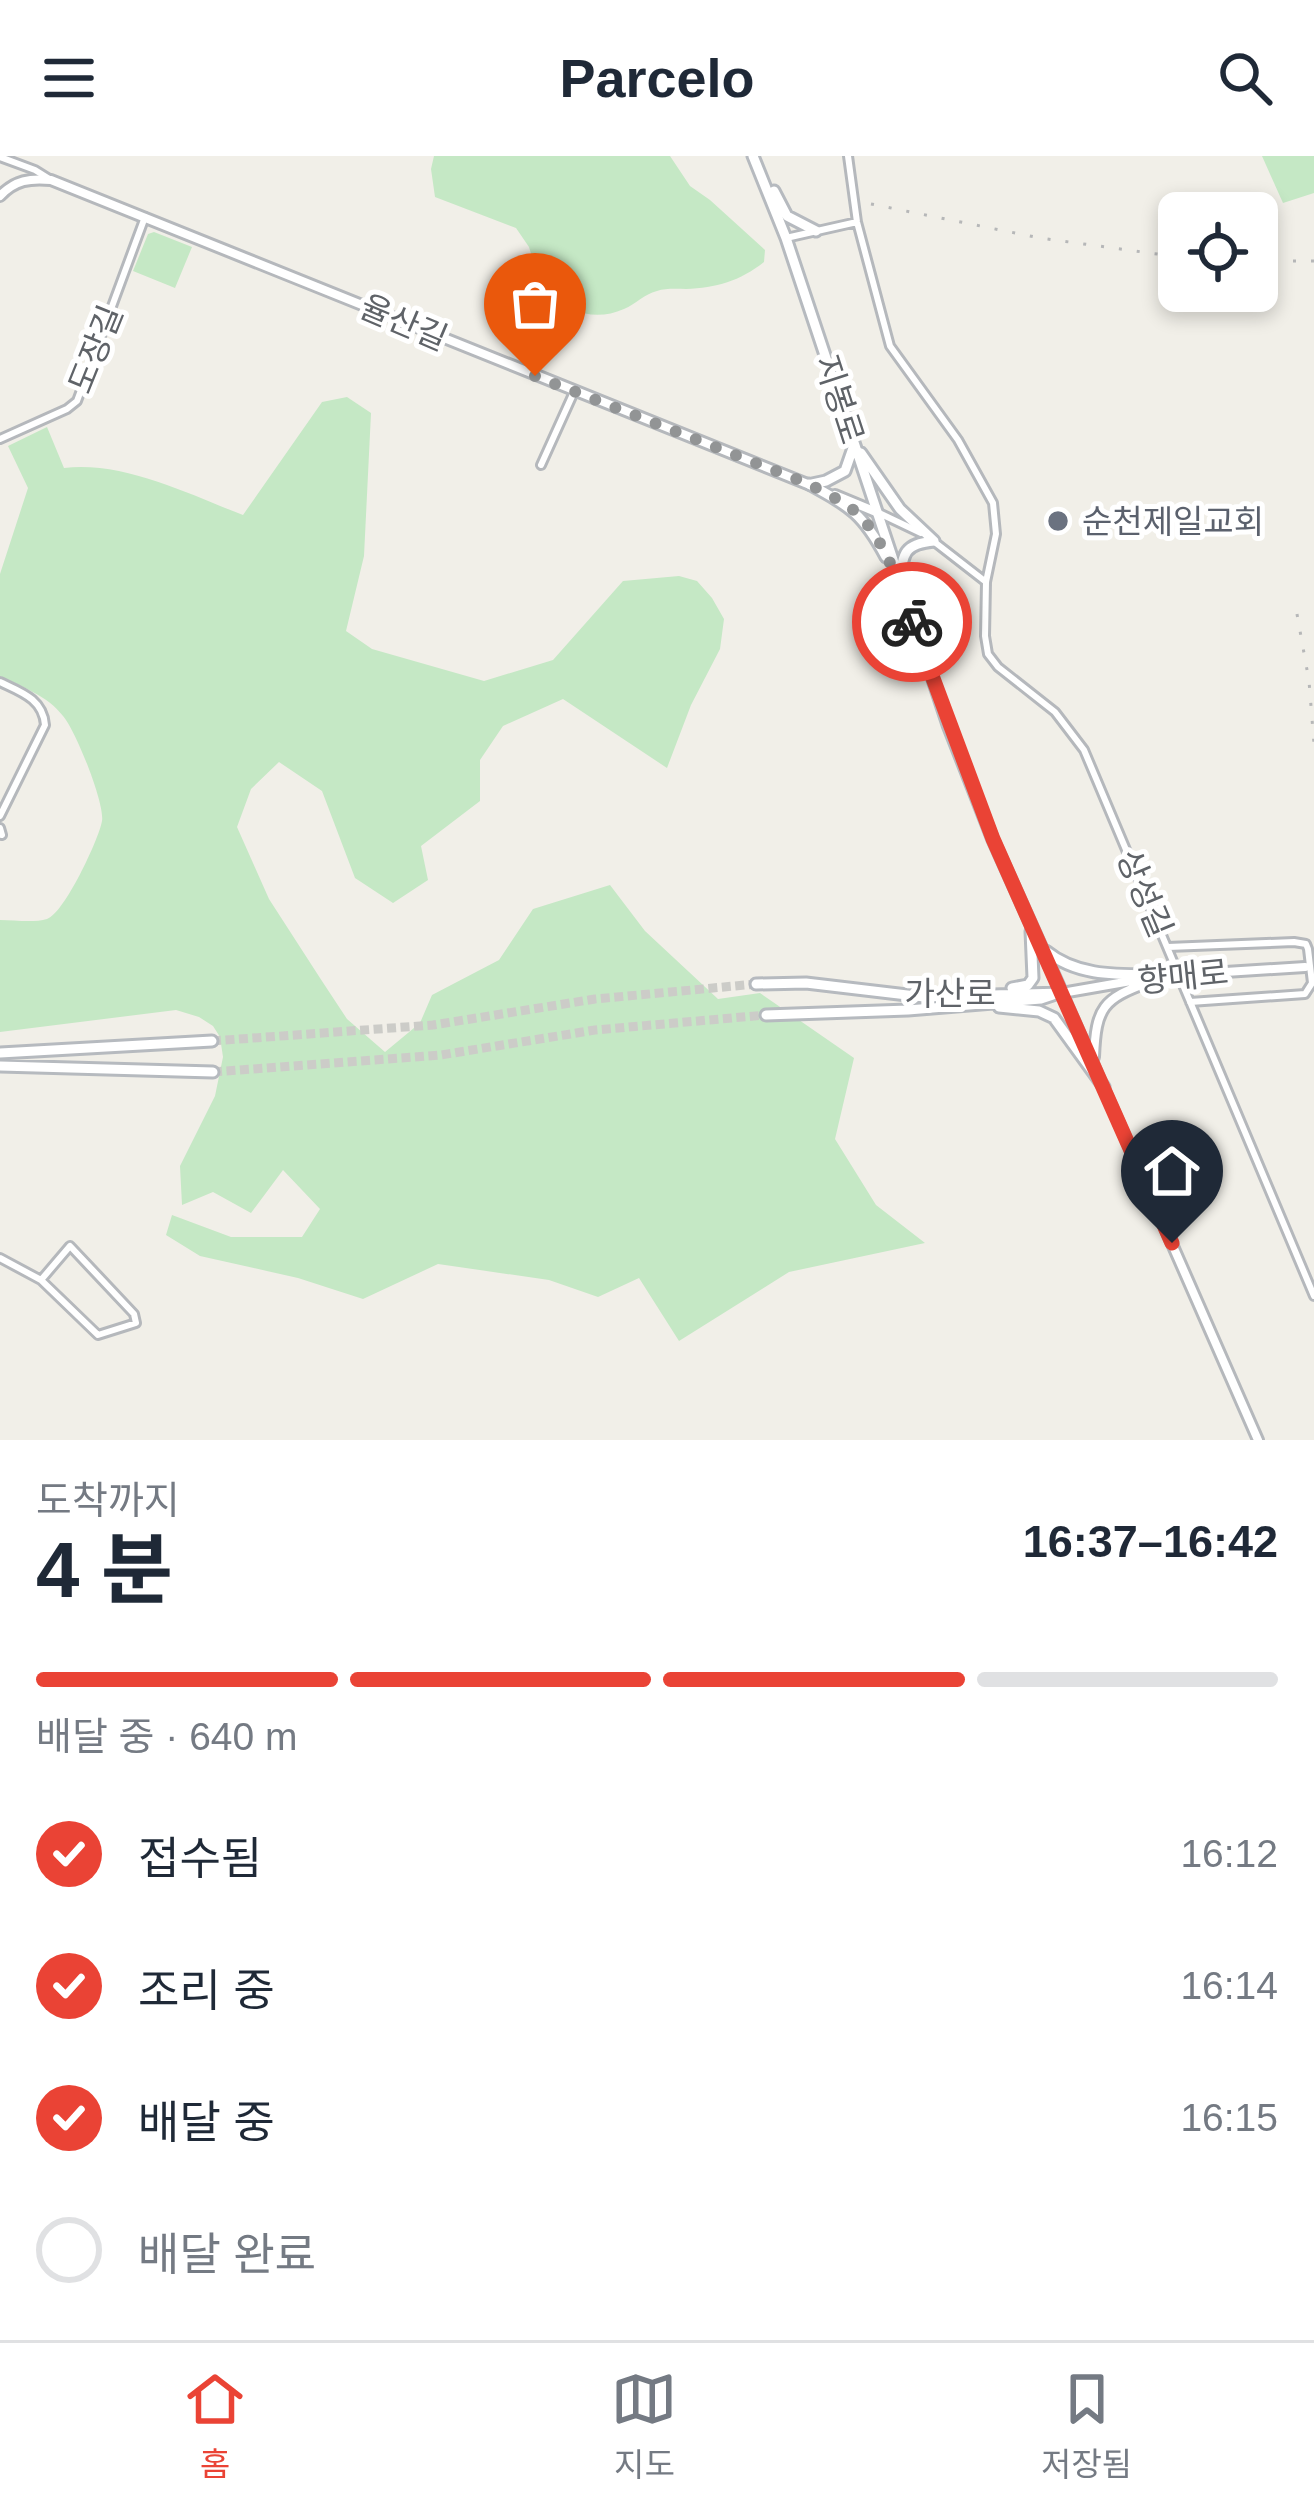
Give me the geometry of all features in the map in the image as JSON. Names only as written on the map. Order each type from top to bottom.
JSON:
[{"type":"main road","name":"지봉로","points":[[753,156],[786,238],[964,767],[1062,993]]},
{"type":"main road","points":[[759,170],[787,216],[816,231]]},
{"type":"main road","points":[[809,484],[826,482],[844,471],[854,442]]},
{"type":"main road","points":[[854,442],[900,509],[934,541]]},
{"type":"main road","points":[[809,484],[864,520],[899,583]]},
{"type":"main road","points":[[899,583],[904,554],[914,544],[934,541]]},
{"type":"main road","points":[[964,1000],[1031,982],[1030,919]]},
{"type":"main road","points":[[1043,948],[1060,962],[1094,973],[1173,975]]},
{"type":"main road","name":"가산로","points":[[756,984],[806,983],[964,1000],[1041,999],[1062,993]]},
{"type":"main road","points":[[964,1000],[1047,1014],[1059,1023],[1103,1087]]},
{"type":"main road","name":"가산로","points":[[766,1015],[908,1010],[964,1000]]},
{"type":"main road","points":[[0,1053],[212,1041]]},
{"type":"main road","points":[[0,1066],[212,1072]]},
{"type":"street","name":"상성길","points":[[848,156],[857,221],[890,346],[958,440],[993,503],[996,534],[986,581],[988,654],[998,668],[1055,712],[1092,766],[1168,947],[1173,975],[1190,1002],[1314,1296]]},
{"type":"street","points":[[1,160],[41,172],[51,180]]},
{"type":"street","points":[[0,196],[23,181],[51,180]]},
{"type":"street","name":"율산길","points":[[51,180],[876,512]]},
{"type":"street","name":"도장길","points":[[0,439],[67,410],[76,401],[146,217]]},
{"type":"street","points":[[786,238],[857,221]]},
{"type":"street","points":[[541,465],[574,392]]},
{"type":"street","points":[[876,512],[934,541],[986,581]]},
{"type":"street","points":[[0,682],[38,703],[45,717],[0,816]]},
{"type":"street","points":[[1168,947],[1300,942],[1308,949],[1312,983],[1308,993],[1190,1002]]},
{"type":"street","name":"향매로","points":[[1062,993],[1173,975],[1305,967]]},
{"type":"street","points":[[1093,1063],[1095,1028],[1109,1000],[1173,975]]},
{"type":"street","name":"지봉로","points":[[1062,993],[1258,1440]]},
{"type":"street","points":[[0,1258],[41,1280],[98,1335],[136,1323],[134,1314],[70,1246],[41,1280]]},
{"type":"green space","points":[[434,156],[670,156],[690,186],[765,250],[764,262],[727,282],[660,290],[613,313],[573,310],[544,296],[529,247],[516,228],[435,197]]},
{"type":"green space","points":[[1262,156],[1314,156],[1314,193],[1283,203]]},
{"type":"green space","points":[[154,232],[192,247],[175,288],[133,271],[148,234]]},
{"type":"green space","points":[[347,397],[371,413],[364,556],[346,631],[372,649],[484,681],[553,660],[623,581],[679,576],[697,581],[724,619],[720,649],[691,705],[667,768],[563,699],[503,726],[480,760],[480,801],[421,846],[428,880],[393,903],[355,878],[322,791],[279,762],[251,789],[237,827],[269,899],[347,1019],[385,1052],[420,1023],[432,995],[499,960],[533,909],[610,885],[645,931],[718,999],[760,993],[854,1058],[835,1139],[876,1205],[925,1243],[789,1272],[679,1341],[639,1278],[598,1297],[549,1280],[438,1264],[363,1299],[298,1278],[200,1256],[166,1235],[172,1215],[231,1237],[302,1237],[320,1209],[283,1170],[251,1213],[213,1192],[182,1205],[180,1166],[215,1096],[223,1057],[213,1026],[176,1010],[0,1032],[0,920],[36,921],[54,914],[80,875],[102,821],[88,768],[63,716],[42,697],[0,676],[0,574],[28,488],[8,446],[47,427],[64,468],[133,474],[243,515],[322,402]]},
{"type":"tunnel","points":[[212,1041],[433,1025],[595,999],[756,984]]},
{"type":"tunnel","points":[[213,1072],[441,1055],[595,1030],[766,1015]]},
{"type":"railway","points":[[871,204],[1040,238],[1158,254]]},
{"type":"railway","points":[[1278,261],[1314,261]]},
{"type":"railway","points":[[1297,614],[1314,744]]},
{"type":"way so far","points":[[535,376],[809,484],[845,504],[871,528],[899,583],[912,622]]},
{"type":"place","name":"순천제일교회","points":[[1058,521]]},
{"type":"route","points":[[912,622],[993,839],[1172,1243]]}]
